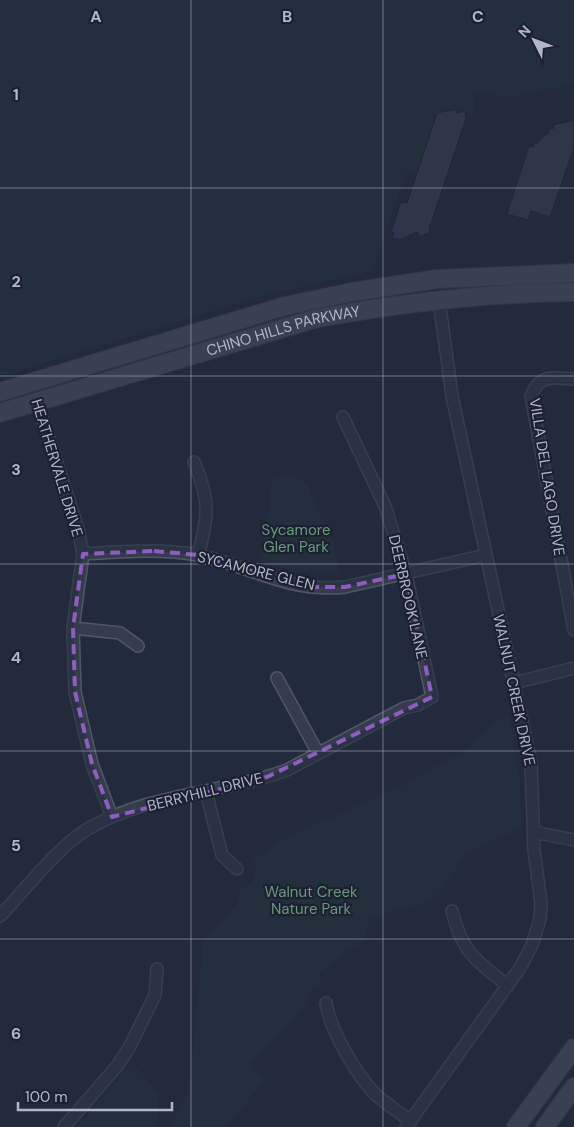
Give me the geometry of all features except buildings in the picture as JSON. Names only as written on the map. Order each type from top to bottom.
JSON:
[{"type":"main road","name":"CHINO HILLS PARKWAY","points":[[0,392],[285,306],[352,292],[437,279],[574,273]]},
{"type":"main road","name":"CHINO HILLS PARKWAY","points":[[0,413],[314,319],[364,310],[482,295],[574,292]]},
{"type":"main road","points":[[516,1127],[574,1048]]},
{"type":"main road","points":[[545,1127],[574,1087]]},
{"type":"street","name":"WALNUT CREEK DRIVE","points":[[408,1124],[508,986],[532,945],[540,919],[541,890],[533,832],[531,763],[452,396],[440,308]]},
{"type":"street","name":"VILLA DEL LAGO DRIVE","points":[[574,379],[546,378],[536,384],[531,396],[574,630]]},
{"type":"street","name":"HEATHERVALE DRIVE","points":[[31,382],[78,529],[83,554],[74,628],[75,692],[92,764],[112,817]]},
{"type":"street","name":"DEERBROOK LANE","points":[[344,417],[385,506],[406,574],[432,697]]},
{"type":"street","points":[[194,462],[205,488],[207,510],[198,555]]},
{"type":"street","name":"SYCAMORE GLEN","points":[[83,554],[154,551],[198,555],[304,587],[345,587],[486,555]]},
{"type":"street","points":[[74,628],[120,633],[138,646]]},
{"type":"street","points":[[514,683],[574,668]]},
{"type":"street","points":[[277,678],[318,753]]},
{"type":"street","name":"BERRYHILL DRIVE","points":[[0,916],[66,846],[85,830],[112,817],[155,803],[268,777],[404,708],[418,705],[432,697]]},
{"type":"street","points":[[206,792],[222,855],[237,869]]},
{"type":"street","points":[[533,832],[574,840]]},
{"type":"street","points":[[452,911],[464,947],[475,959],[508,986]]},
{"type":"street","points":[[64,1127],[118,1065],[130,1046],[155,995],[157,969]]},
{"type":"street","points":[[326,1003],[328,1018],[339,1041],[374,1093],[408,1124]]},
{"type":"highlighted area","points":[[154,551],[198,555],[304,587],[345,587],[406,574],[432,697],[267,777],[112,817],[92,764],[75,692],[73,628],[83,554]]},
{"type":"green space","points":[[0,0],[574,0],[574,84],[508,97],[474,93],[475,105],[473,115],[465,111],[457,113],[456,109],[437,113],[416,176],[407,172],[372,271],[265,295],[0,377]]},
{"type":"green space","points":[[307,309],[285,319],[142,361],[160,350]]},
{"type":"green space","name":"Sycamore Glen Park","points":[[288,472],[307,484],[336,552],[339,573],[298,572],[260,561],[267,526],[272,480]]},
{"type":"green space","name":"Walnut Creek Nature Park","points":[[508,712],[520,779],[521,828],[465,854],[441,892],[427,902],[370,918],[364,940],[330,963],[320,973],[321,984],[311,990],[305,1006],[251,1063],[265,1080],[226,1127],[170,1127],[189,1093],[203,942],[236,905],[240,890],[252,882],[256,866],[253,860],[287,837],[403,785],[465,750]]},
{"type":"green space","points":[[132,1062],[159,1093],[157,1127],[77,1127]]}]
